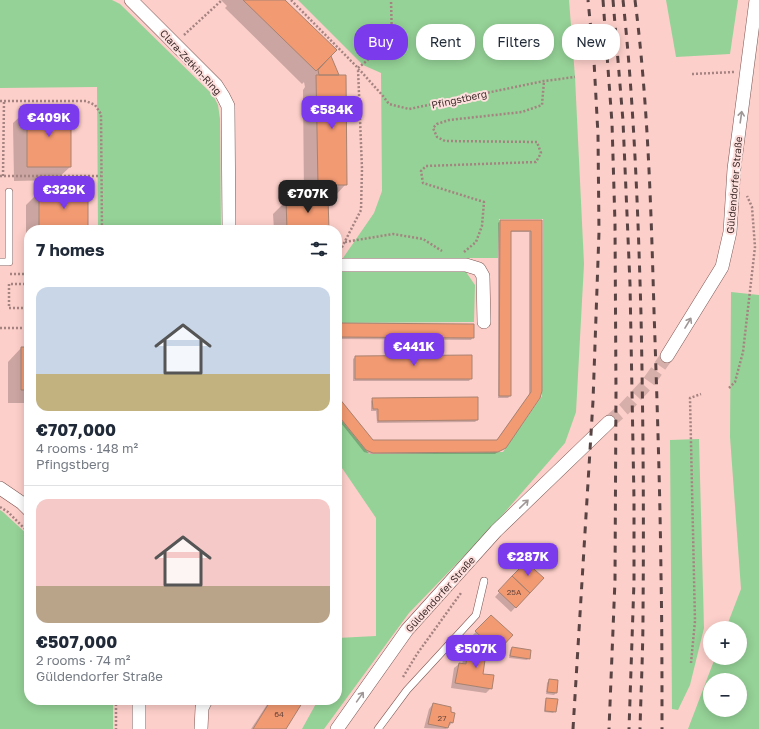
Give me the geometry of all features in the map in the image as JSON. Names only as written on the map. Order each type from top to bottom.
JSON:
[{"type":"street","name":"Clara-Zetkin-Ring","points":[[131,0],[216,85],[228,106],[229,225]]},
{"type":"street","name":"Güldendorfer Straße","points":[[668,356],[722,267],[730,232],[734,168],[756,0]]},
{"type":"street","points":[[342,266],[466,266],[480,268],[483,276],[484,322]]},
{"type":"street","name":"Güldendorfer Straße","points":[[337,729],[407,630],[496,531],[609,422]]},
{"type":"street","points":[[0,488],[24,505]]},
{"type":"street","points":[[139,705],[139,729]]},
{"type":"street","points":[[201,729],[204,705]]},
{"type":"lane","points":[[0,262],[9,262],[9,192]]},
{"type":"lane","points":[[378,729],[407,690],[476,615],[484,581]]},
{"type":"path","points":[[174,43],[222,0]]},
{"type":"path","name":"Pfingstberg","points":[[291,0],[358,68],[389,104],[409,109],[544,81],[576,77]]},
{"type":"path","points":[[342,248],[361,210],[362,169],[358,68],[392,40],[391,0]]},
{"type":"path","points":[[692,74],[747,72]]},
{"type":"path","points":[[458,257],[476,242],[482,226],[484,202],[423,183],[420,171],[426,166],[536,162],[541,153],[537,142],[445,141],[437,137],[433,128],[437,124],[449,120],[522,112],[542,105],[544,81]]},
{"type":"path","points":[[0,101],[86,101],[95,105],[101,114],[102,225]]},
{"type":"path","points":[[4,101],[2,176],[101,176]]},
{"type":"path","points":[[729,388],[735,382],[743,352],[755,247],[752,208],[746,194]]},
{"type":"path","points":[[345,242],[393,234],[423,239],[445,252]]},
{"type":"path","points":[[7,274],[24,274]]},
{"type":"path","points":[[24,284],[9,284],[9,308],[24,308]]},
{"type":"path","points":[[0,328],[24,328]]},
{"type":"path","points":[[691,663],[695,621],[690,398],[701,394]]},
{"type":"path","points":[[0,507],[8,512],[24,528]]},
{"type":"path","points":[[401,680],[417,654],[465,588]]},
{"type":"path","points":[[116,705],[116,729]]},
{"type":"green space","points":[[0,0],[112,0],[120,4],[213,95],[218,105],[220,119],[221,225],[98,225],[97,87],[0,88]]},
{"type":"green space","points":[[298,0],[569,0],[571,24],[562,24],[562,60],[574,60],[584,264],[576,412],[565,443],[492,527],[409,613],[342,704],[342,638],[376,636],[376,518],[342,468],[342,421],[369,454],[503,452],[542,396],[543,219],[499,219],[498,258],[343,258],[374,213],[382,191],[381,73],[363,65],[358,60],[408,60],[408,24],[354,24],[354,56]]},
{"type":"green space","points":[[666,0],[738,0],[730,54],[676,57]]},
{"type":"green space","points":[[342,272],[466,272],[475,285],[474,322],[342,323]]},
{"type":"green space","points":[[731,292],[759,295],[759,729],[688,729],[703,690],[703,717],[747,717],[747,673],[709,673],[712,665],[747,665],[747,621],[729,621],[741,589],[730,437]]},
{"type":"green space","points":[[699,439],[703,632],[690,685],[678,710],[672,709],[670,440]]},
{"type":"green space","points":[[0,510],[24,531],[24,705],[113,705],[113,729],[0,729]]},
{"type":"green space","points":[[315,705],[342,705],[324,729],[302,729]]},
{"type":"building","points":[[243,0],[285,0],[337,50],[316,71]]},
{"type":"building","points":[[331,56],[339,75],[319,75],[318,70]]},
{"type":"building","points":[[316,75],[346,75],[347,185],[318,185]]},
{"type":"building","points":[[27,108],[71,108],[71,167],[27,167]]},
{"type":"building","points":[[318,185],[328,185],[328,198],[318,199]]},
{"type":"building","points":[[88,190],[88,225],[39,225],[39,191]]},
{"type":"building","points":[[328,198],[329,225],[287,225],[286,199]]},
{"type":"building","points":[[500,220],[542,220],[542,391],[540,398],[506,448],[498,452],[373,453],[366,450],[342,420],[342,402],[373,440],[497,440],[531,392],[531,231],[511,231],[511,396],[499,396]]},
{"type":"building","points":[[342,323],[474,324],[474,338],[342,337]]},
{"type":"building","points":[[21,347],[24,347],[24,390],[21,390]]},
{"type":"building","points":[[472,355],[472,379],[355,379],[355,356]]},
{"type":"building","points":[[478,397],[478,420],[378,421],[378,409],[373,409],[372,398]]},
{"type":"building","points":[[526,562],[544,578],[530,593],[512,576]]},
{"type":"building","points":[[512,576],[530,593],[516,608],[498,591]]},
{"type":"building","points":[[491,615],[513,635],[500,649],[497,646],[494,649],[475,631]]},
{"type":"building","points":[[483,638],[494,649],[485,660],[483,674],[494,675],[492,689],[455,683],[459,663],[466,664],[467,654],[479,656]]},
{"type":"building","points":[[512,647],[531,650],[530,659],[510,656]]},
{"type":"building","points":[[549,679],[558,680],[557,693],[547,692]]},
{"type":"building","points":[[546,698],[558,699],[556,712],[545,711]]},
{"type":"building","points":[[433,703],[451,707],[451,712],[455,713],[453,723],[450,722],[448,728],[428,724]]},
{"type":"building","points":[[268,705],[301,705],[286,729],[253,729]]},
{"type":"tunnel","points":[[609,422],[624,409],[648,383],[667,356]]},
{"type":"railway","points":[[573,729],[593,401],[599,232],[598,135],[594,61],[588,0]]},
{"type":"railway","points":[[603,0],[612,123],[615,224],[615,580],[609,729]]},
{"type":"railway","points":[[613,0],[623,121],[630,284],[634,581],[629,729]]},
{"type":"railway","points":[[623,0],[635,157],[641,315],[643,426],[643,641],[640,729]]},
{"type":"railway","points":[[635,0],[646,116],[652,233],[660,509],[662,729]]}]
